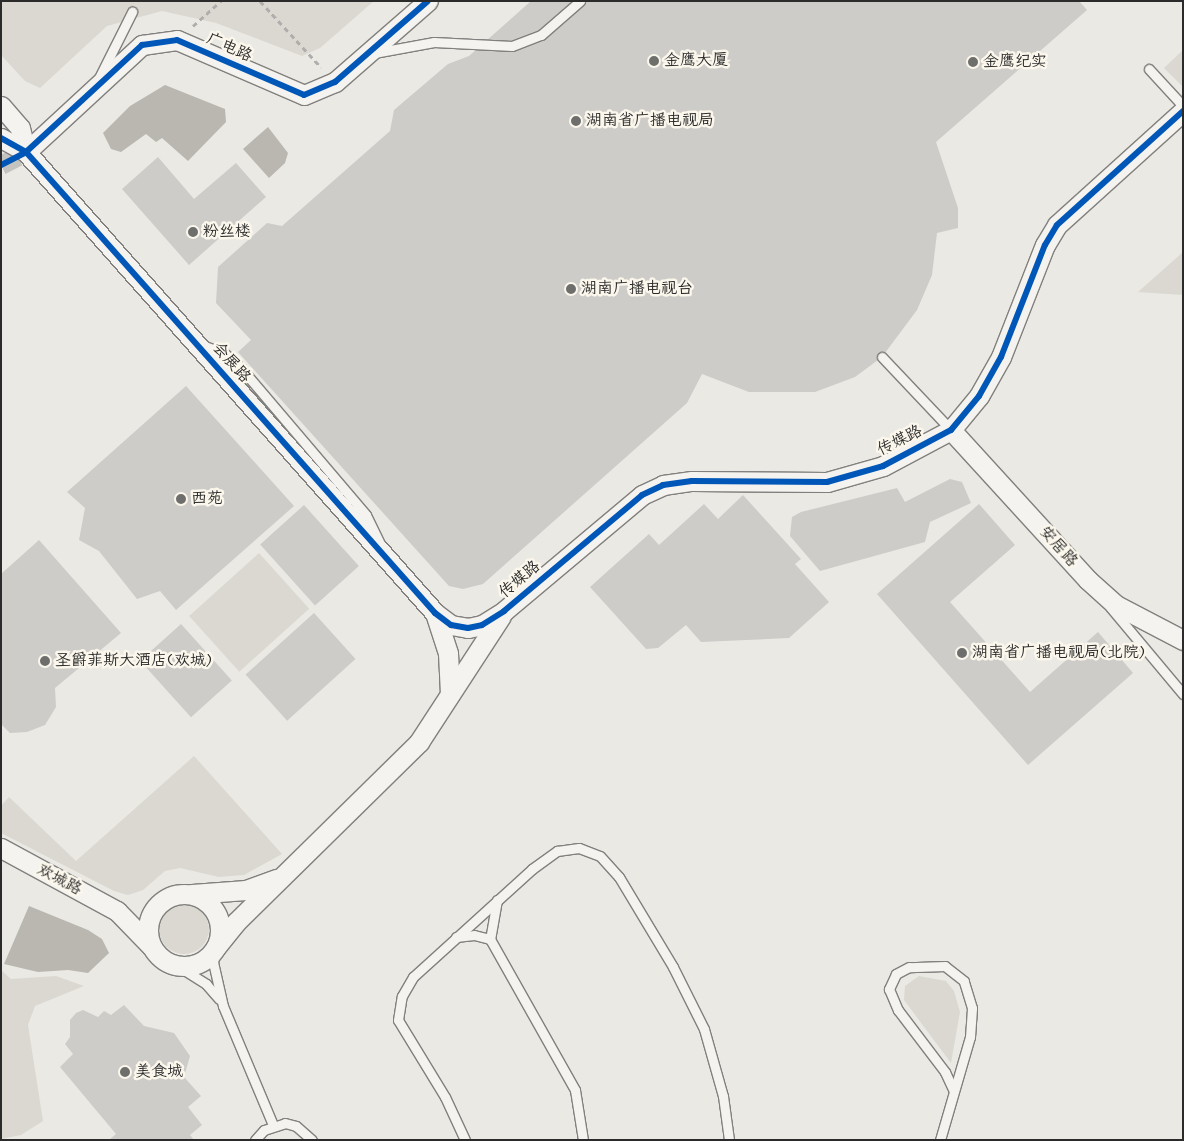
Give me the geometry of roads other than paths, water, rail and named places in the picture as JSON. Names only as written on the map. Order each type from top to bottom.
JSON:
[{"type":"street","name":"广电路","points":[[97,83],[142,45],[177,40],[304,94],[335,82],[428,1]]},
{"type":"street","points":[[26,152],[97,83]]},
{"type":"street","name":"会展路","points":[[1,106],[20,128],[26,152]]},
{"type":"street","name":"传媒路","points":[[504,611],[642,495],[664,485],[692,481],[827,482],[883,466],[951,430],[979,396],[1001,357],[1045,245],[1057,225],[1183,111]]},
{"type":"street","name":"会展路","points":[[1,138],[26,152],[435,612]]},
{"type":"street","name":"安居路","points":[[951,430],[1088,580],[1116,605],[1183,640]]},
{"type":"street","points":[[435,612],[451,625],[468,628],[482,625],[504,611]]},
{"type":"street","points":[[164,899],[150,916],[148,932],[152,948],[176,965],[199,963],[216,947],[236,922],[292,871],[407,754],[450,694],[504,611]]},
{"type":"street","points":[[435,612],[448,653],[450,694]]},
{"type":"street","name":"欢城路","points":[[1,848],[117,911],[152,948]]},
{"type":"street","points":[[117,911],[144,907],[184,893],[246,890],[292,871]]},
{"type":"street","points":[[184,893],[204,899],[218,916],[221,926],[216,947]]},
{"type":"lane","points":[[368,54],[434,42],[512,46],[541,35],[580,1]]},
{"type":"lane","points":[[97,83],[132,12]]},
{"type":"lane","points":[[1149,69],[1183,106]]},
{"type":"lane","points":[[882,357],[951,430]]},
{"type":"lane","points":[[1088,580],[1183,694]]},
{"type":"lane","points":[[464,1140],[445,1097],[398,1020],[402,996],[413,977],[498,898],[557,851],[579,848],[600,856],[619,877],[704,1029],[723,1096],[729,1140]]},
{"type":"lane","points":[[498,898],[491,918],[490,939],[575,1090],[583,1140]]},
{"type":"lane","points":[[456,937],[474,935],[490,939]]},
{"type":"lane","points":[[216,947],[213,962],[223,1006],[273,1125]]},
{"type":"lane","points":[[176,965],[206,984],[223,1006]]},
{"type":"lane","points":[[940,1140],[970,1037],[972,1008],[964,980],[945,966],[909,967],[896,974],[889,990],[898,1010],[945,1072],[954,1091]]},
{"type":"lane","points":[[255,1140],[273,1125],[296,1126],[312,1140]]},
{"type":"tunnel","points":[[1,165],[26,152]]},
{"type":"place","name":"金鹰大厦","points":[[654,61]]},
{"type":"place","name":"金鹰纪实","points":[[973,62]]},
{"type":"place","name":"湖南省广播电视局","points":[[576,121]]},
{"type":"place","name":"粉丝楼","points":[[193,232]]},
{"type":"place","name":"湖南广播电视台","points":[[571,289]]},
{"type":"place","name":"西苑","points":[[181,499]]},
{"type":"place","name":"湖南省广播电视局(北院)","points":[[962,653]]},
{"type":"place","name":"圣爵菲斯大酒店(欢城)","points":[[45,661]]},
{"type":"place","name":"美食城","points":[[125,1072]]}]
